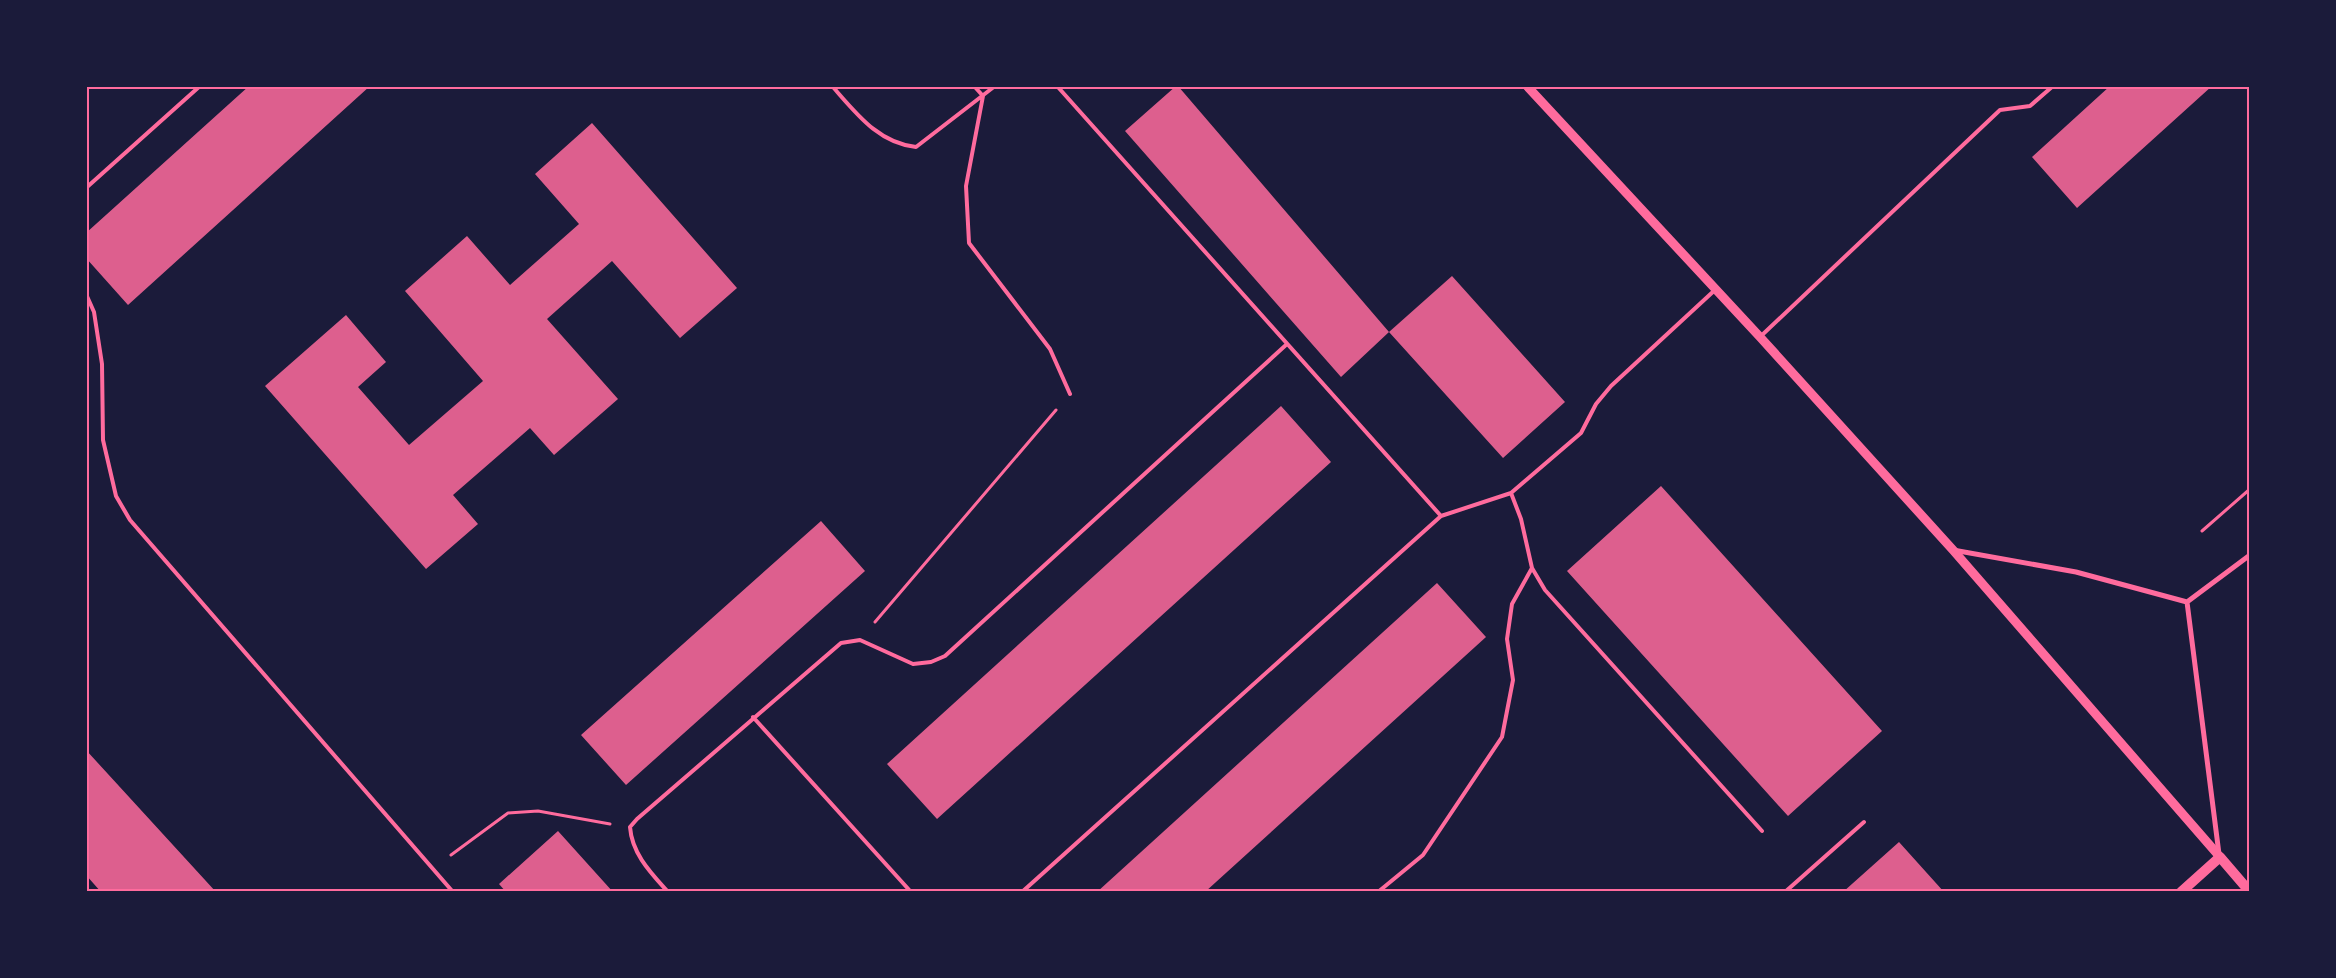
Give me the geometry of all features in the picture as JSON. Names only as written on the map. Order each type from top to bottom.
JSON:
[{"type":"main road","points":[[2181,892],[2220,857],[2250,892]]},
{"type":"street","points":[[1527,86],[1716,289],[1953,550],[2220,857]]},
{"type":"street","points":[[1953,550],[2076,572],[2187,602],[2236,568],[2250,555]]},
{"type":"street","points":[[2187,602],[2220,857]]},
{"type":"lane","points":[[86,188],[200,86]]},
{"type":"lane","points":[[832,86],[867,124],[880,134],[899,145],[916,147],[995,86]]},
{"type":"lane","points":[[974,86],[983,96]]},
{"type":"lane","points":[[1057,86],[1441,516]]},
{"type":"lane","points":[[1760,337],[2000,110],[2030,106],[2053,86]]},
{"type":"lane","points":[[983,96],[966,186],[969,243],[1050,349],[1070,394]]},
{"type":"lane","points":[[1022,892],[1441,516],[1511,493],[1581,434],[1596,404],[1611,386],[1716,289]]},
{"type":"lane","points":[[86,294],[94,312],[102,364],[103,440],[116,496],[126,512],[453,892]]},
{"type":"lane","points":[[668,892],[643,863],[631,838],[630,827],[752,717],[841,643],[860,640],[913,664],[931,662],[945,656],[1287,344]]},
{"type":"lane","points":[[1511,493],[1521,519],[1532,568],[1545,590],[1762,831]]},
{"type":"lane","points":[[1378,892],[1423,855],[1502,737],[1513,680],[1507,639],[1512,604],[1532,568]]},
{"type":"lane","points":[[752,717],[911,892]]},
{"type":"lane","points":[[1785,892],[1864,822]]},
{"type":"path","points":[[860,640],[1070,394]]},
{"type":"path","points":[[2202,531],[2250,489]]},
{"type":"path","points":[[432,868],[508,813],[538,811],[630,827]]},
{"type":"building","points":[[249,86],[370,86],[128,305],[86,258],[86,233]]},
{"type":"building","points":[[1178,86],[1389,332],[1341,377],[1125,131]]},
{"type":"building","points":[[2110,86],[2212,86],[2077,208],[2032,157]]},
{"type":"building","points":[[592,123],[737,288],[680,338],[612,261],[547,319],[618,399],[554,455],[530,428],[453,495],[478,524],[426,569],[265,386],[346,315],[386,362],[358,387],[409,445],[483,381],[405,291],[467,236],[510,285],[579,224],[535,174]]},
{"type":"building","points":[[1452,276],[1565,402],[1503,458],[1389,332]]},
{"type":"building","points":[[1281,406],[1331,462],[937,819],[887,764]]},
{"type":"building","points":[[1661,486],[1882,731],[1788,816],[1567,571]]},
{"type":"building","points":[[821,521],[865,571],[626,785],[581,735]]},
{"type":"building","points":[[1437,583],[1486,637],[1205,892],[1097,892]]},
{"type":"building","points":[[86,750],[216,892],[101,892],[86,875]]},
{"type":"building","points":[[558,831],[613,892],[506,892],[499,884]]},
{"type":"building","points":[[1899,842],[1944,892],[1843,892]]}]
